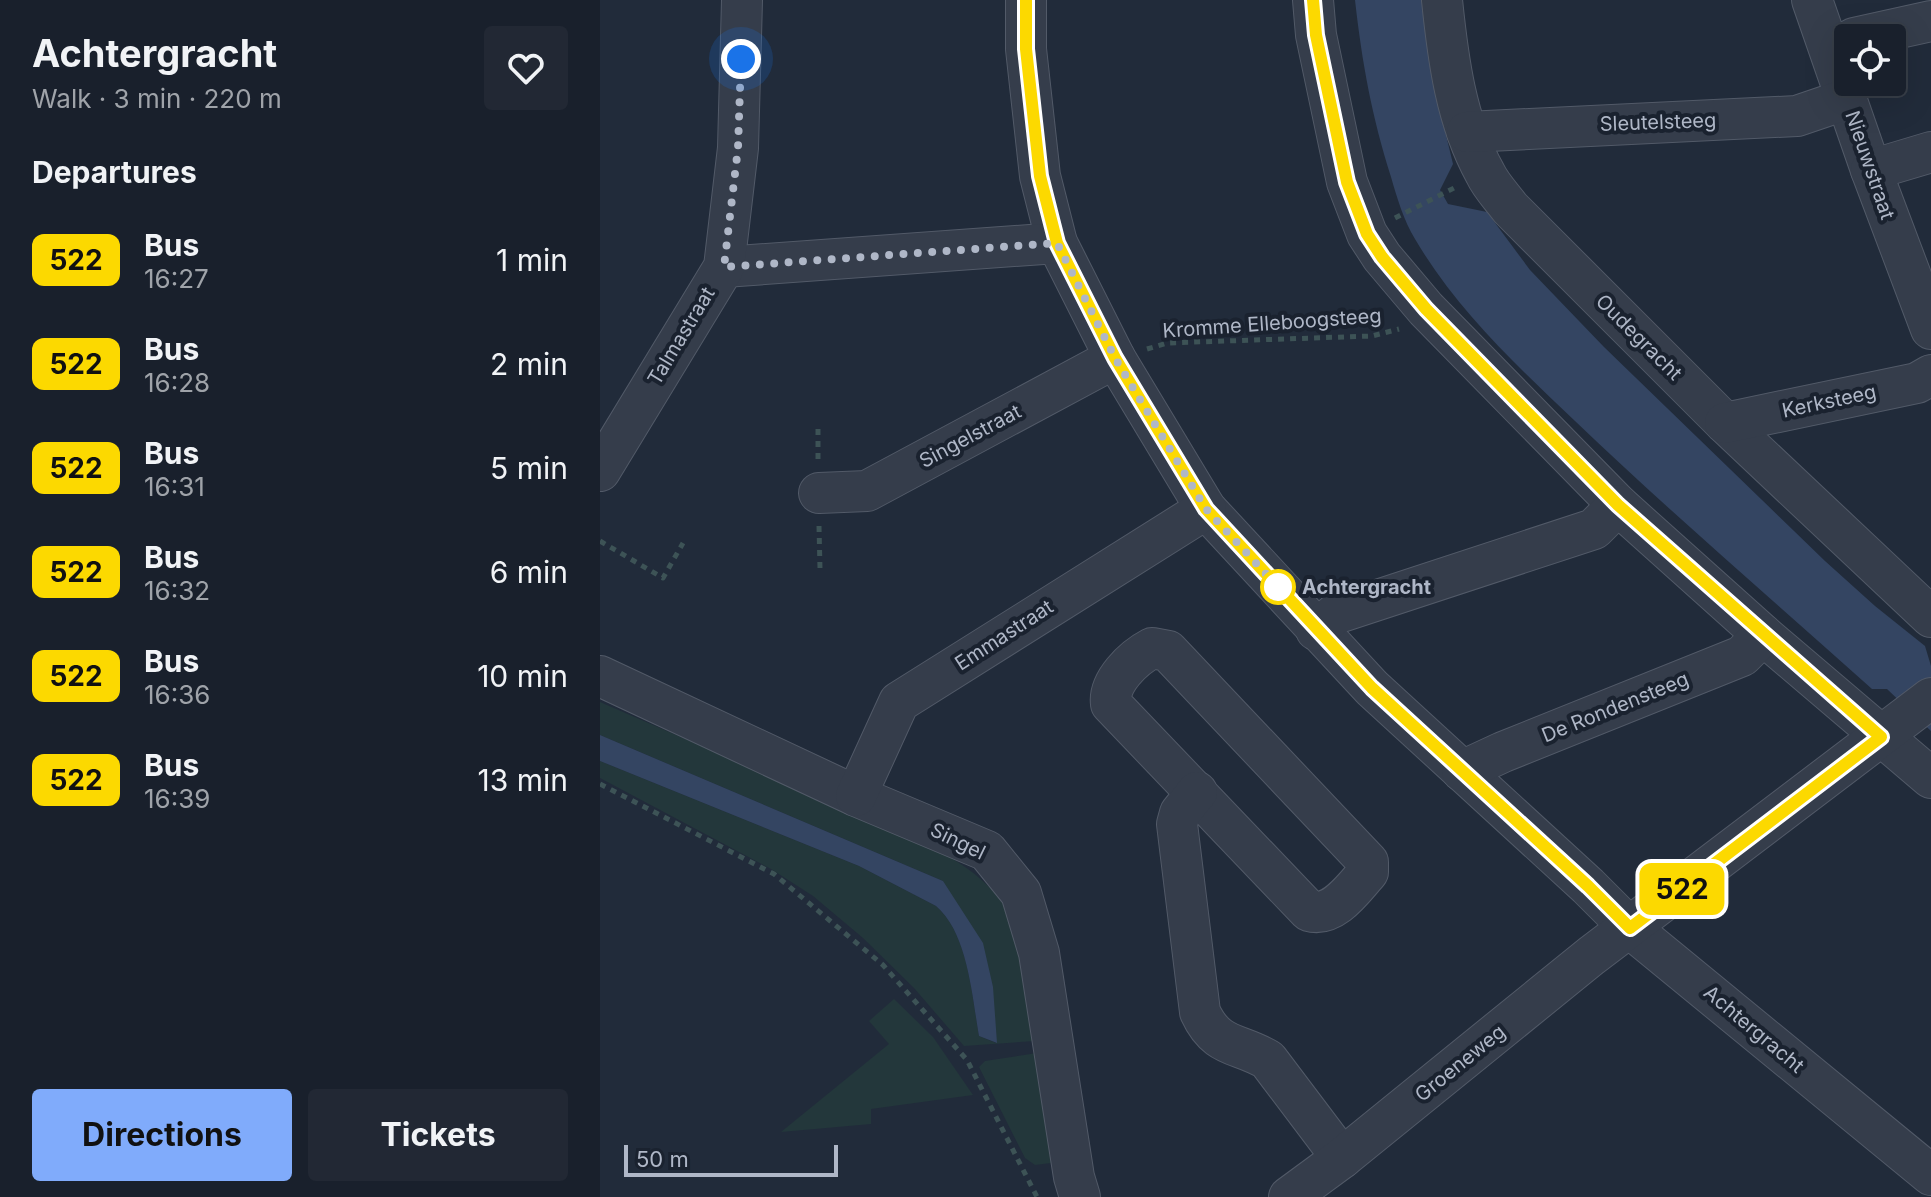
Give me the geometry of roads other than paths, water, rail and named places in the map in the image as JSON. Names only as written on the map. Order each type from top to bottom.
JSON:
[{"type":"street","name":"Talmastraat","points":[[600,471],[724,267],[738,148],[742,0]]},
{"type":"street","name":"Achtergracht","points":[[1026,0],[1026,49],[1040,176],[1057,243],[1115,358],[1201,511],[1372,688],[1630,928],[1931,1175]]},
{"type":"street","points":[[1313,0],[1316,35],[1347,182],[1375,246],[1426,309],[1618,505],[1763,635],[1907,717],[1931,778]]},
{"type":"street","name":"Oudegracht","points":[[1442,0],[1449,65],[1467,132],[1485,174],[1510,208],[1725,423],[1931,617]]},
{"type":"street","name":"Nieuwstraat","points":[[1812,0],[1834,28]]},
{"type":"street","points":[[1906,26],[1931,21]]},
{"type":"street","name":"Nieuwstraat","points":[[1847,96],[1871,170],[1920,266],[1931,329]]},
{"type":"street","name":"Sleutelsteeg","points":[[1467,132],[1797,116],[1847,99]]},
{"type":"street","points":[[1871,170],[1931,152]]},
{"type":"street","points":[[724,267],[1057,243]]},
{"type":"street","name":"Singelstraat","points":[[819,493],[867,491],[1115,358]]},
{"type":"street","name":"Kerksteeg","points":[[1725,423],[1917,383],[1931,375]]},
{"type":"street","points":[[1316,630],[1335,614],[1594,529],[1618,505]]},
{"type":"street","name":"Emmastraat","points":[[856,796],[899,702],[1201,511]]},
{"type":"street","name":"De Rondensteeg","points":[[1462,771],[1742,656],[1763,635]]},
{"type":"street","points":[[1152,648],[1168,651],[1368,862],[1368,872],[1329,910],[1320,914],[1309,911],[1197,792],[1111,704],[1111,692],[1116,681],[1152,648]]},
{"type":"street","name":"Singel","points":[[600,676],[856,796],[987,851],[1021,893],[1039,953],[1074,1177],[1080,1197]]},
{"type":"street","name":"Groeneweg","points":[[1289,1197],[1342,1158],[1591,956],[1907,717]]},
{"type":"street","points":[[1197,792],[1180,813],[1177,824],[1200,1012],[1206,1026],[1217,1038],[1268,1060],[1342,1158]]},
{"type":"water","points":[[1355,0],[1423,0],[1434,85],[1453,164],[1440,190],[1448,204],[1487,212],[1530,270],[1604,347],[1825,561],[1925,646],[1931,666],[1931,731],[1887,689],[1872,689],[1648,489],[1510,358],[1449,289],[1415,239],[1398,201],[1373,111]]},
{"type":"water","points":[[600,735],[943,881],[983,943],[993,987],[997,1043],[979,1036],[962,949],[947,918],[936,906],[859,866],[600,761]]},
{"type":"place","name":"Achtergracht","points":[[1278,587]]}]
